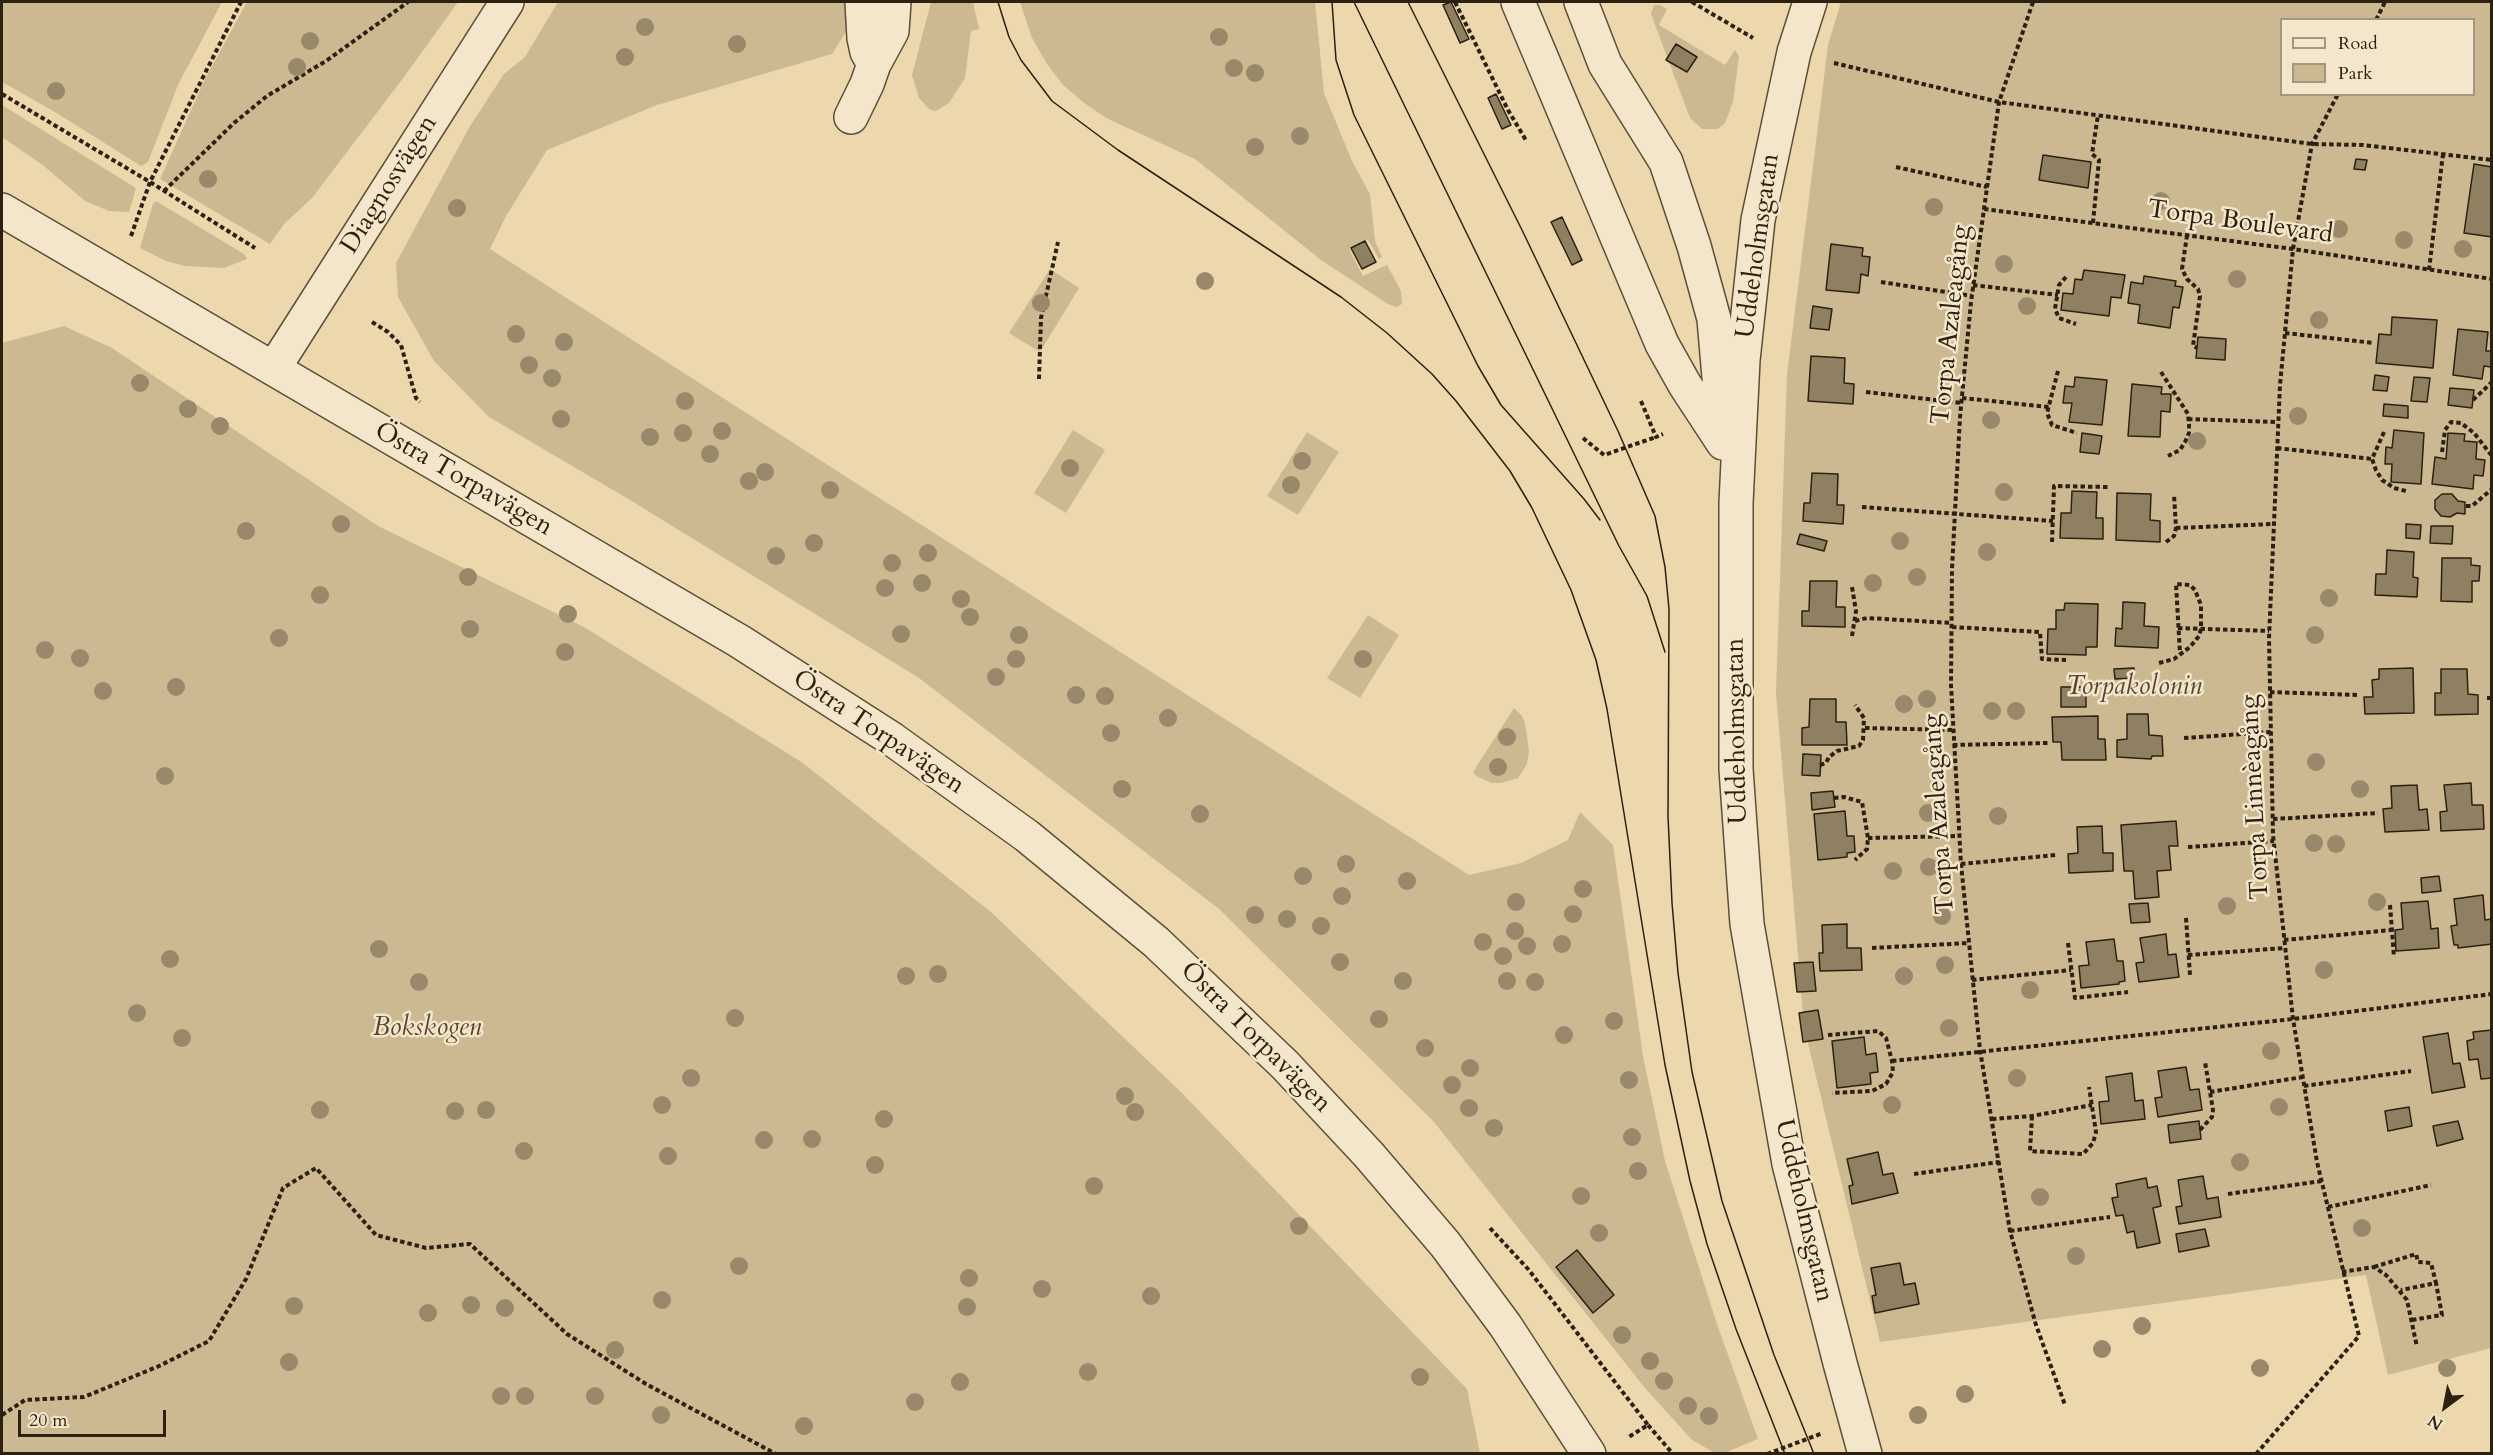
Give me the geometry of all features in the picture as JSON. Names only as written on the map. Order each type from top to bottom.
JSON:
[{"type":"street","name":"Diagnosvägen","points":[[274,368],[507,2]]},
{"type":"street","points":[[862,2],[864,38],[867,52],[874,64]]},
{"type":"street","points":[[851,117],[874,64],[892,31],[894,2]]},
{"type":"street","points":[[1518,2],[1662,345],[1724,445]]},
{"type":"street","points":[[1581,2],[1605,64],[1666,162],[1694,246],[1714,319],[1724,445],[1736,503]]},
{"type":"street","name":"Uddeholmsgatan","points":[[1810,2],[1794,52],[1758,220],[1743,360],[1736,503],[1736,769],[1747,924],[1789,1164],[1865,1454]]},
{"type":"street","name":"Östra Torpavägen","points":[[2,210],[274,368],[817,690],[978,799],[1087,883],[1156,942],[1236,1017],[1326,1107],[1369,1155],[1445,1244],[1492,1307],[1523,1350],[1589,1454]]},
{"type":"path","points":[[116,276],[150,182],[241,2]]},
{"type":"path","points":[[164,191],[234,123],[267,96],[326,61],[408,2]]},
{"type":"path","points":[[1692,2],[1749,36],[1794,52]]},
{"type":"path","name":"Torpa Azaleagång","points":[[2033,2],[2000,102],[1973,285],[1962,401],[1955,515],[1952,625],[1953,745],[1961,864],[1980,1050],[2010,1231],[2036,1325],[2065,1405]]},
{"type":"path","points":[[2377,18],[2385,2]]},
{"type":"path","points":[[1826,61],[2000,102],[2312,144],[2362,145],[2492,160]]},
{"type":"path","points":[[2,94],[255,248]]},
{"type":"path","name":"Torpa Linnèagång","points":[[2256,1454],[2359,1336],[2322,1181],[2293,1019],[2274,841],[2270,693],[2269,631],[2278,422],[2293,249],[2312,144],[2337,96]]},
{"type":"path","points":[[2093,223],[2099,160],[2092,154],[2098,115]]},
{"type":"path","points":[[2429,270],[2443,154]]},
{"type":"path","points":[[1896,167],[1987,187]]},
{"type":"path","name":"Torpa Boulevard","points":[[1984,209],[2293,249],[2492,279]]},
{"type":"path","points":[[2187,235],[2182,269],[2187,279],[2198,289],[2200,296],[2193,346],[2197,348]]},
{"type":"path","points":[[1039,379],[1041,318],[1058,242]]},
{"type":"path","points":[[2066,277],[2059,285],[2055,309],[2059,318],[2076,324]]},
{"type":"path","points":[[1881,282],[1972,296]]},
{"type":"path","points":[[1973,285],[2058,295]]},
{"type":"path","points":[[2285,333],[2374,343]]},
{"type":"path","points":[[2058,371],[2048,413],[2052,425],[2077,433]]},
{"type":"path","points":[[2161,372],[2188,419],[2189,433],[2186,442],[2180,450],[2168,456]]},
{"type":"path","points":[[2473,400],[2492,382]]},
{"type":"path","points":[[1866,392],[2049,406]]},
{"type":"path","points":[[2188,419],[2278,422]]},
{"type":"path","points":[[2442,452],[2445,430],[2451,422],[2461,423],[2474,433],[2492,456]]},
{"type":"path","points":[[2384,432],[2372,459],[2382,480],[2394,488],[2406,491]]},
{"type":"path","points":[[1583,438],[1604,455],[1656,437]]},
{"type":"path","points":[[2277,448],[2372,459]]},
{"type":"path","points":[[2052,542],[2054,486],[2108,487]]},
{"type":"path","points":[[2466,506],[2472,506],[2492,489]]},
{"type":"path","points":[[2166,542],[2174,536],[2176,528],[2174,494]]},
{"type":"path","points":[[1862,507],[2053,521]]},
{"type":"path","points":[[2176,528],[2273,524]]},
{"type":"path","points":[[2159,663],[2174,659],[2196,641],[2200,628],[2201,605],[2195,590],[2190,585],[2176,584],[2180,654]]},
{"type":"path","points":[[1852,586],[1856,621],[1852,636]]},
{"type":"path","points":[[1856,621],[1867,618],[2040,632],[2042,659],[2066,660]]},
{"type":"path","points":[[2178,628],[2269,631]]},
{"type":"path","points":[[2270,693],[2359,695]]},
{"type":"path","points":[[1820,765],[1826,763],[1829,757],[1837,751],[1860,746],[1865,728],[1864,718],[1855,705]]},
{"type":"path","points":[[1865,728],[1953,730]]},
{"type":"path","points":[[2184,738],[2271,732]]},
{"type":"path","points":[[1953,745],[2048,743]]},
{"type":"path","points":[[1834,798],[1844,797],[1862,802],[1869,838],[1867,849],[1855,860]]},
{"type":"path","points":[[2273,819],[2378,813]]},
{"type":"path","points":[[1869,838],[1959,836]]},
{"type":"path","points":[[2188,847],[2274,841]]},
{"type":"path","points":[[1961,864],[2056,855]]},
{"type":"path","points":[[2390,905],[2394,957]]},
{"type":"path","points":[[2186,918],[2190,975]]},
{"type":"path","points":[[2284,940],[2392,930]]},
{"type":"path","points":[[2068,943],[2075,998],[2128,992]]},
{"type":"path","points":[[1872,948],[1969,944]]},
{"type":"path","points":[[2188,955],[2285,948]]},
{"type":"path","points":[[1972,980],[2071,970]]},
{"type":"path","points":[[1892,1061],[2293,1019],[2492,994]]},
{"type":"path","points":[[1828,1035],[1878,1031],[1886,1038],[1893,1072],[1886,1084],[1872,1091],[1832,1093]]},
{"type":"path","points":[[2200,1130],[2212,1117],[2205,1062]]},
{"type":"path","points":[[2304,1086],[2411,1071]]},
{"type":"path","points":[[2210,1092],[2303,1077]]},
{"type":"path","points":[[2032,1116],[2030,1151],[2049,1150],[2064,1154],[2083,1154],[2093,1143],[2096,1132],[2089,1087]]},
{"type":"path","points":[[1992,1119],[2032,1116],[2092,1105]]},
{"type":"path","points":[[1914,1174],[1999,1162]]},
{"type":"path","points":[[2,1415],[25,1400],[84,1397],[159,1366],[209,1341],[246,1279],[283,1188],[316,1168],[376,1235],[426,1248],[470,1244],[567,1334],[646,1384],[776,1454]]},
{"type":"path","points":[[2228,1194],[2322,1181]]},
{"type":"path","points":[[2328,1207],[2431,1185]]},
{"type":"path","points":[[2010,1231],[2110,1217]]},
{"type":"path","points":[[2342,1272],[2374,1267],[2416,1254],[2418,1262],[2432,1263],[2442,1315],[2412,1320]]},
{"type":"path","points":[[2374,1267],[2400,1290],[2407,1300],[2417,1347]]},
{"type":"path","points":[[2400,1290],[2436,1283]]},
{"type":"path","points":[[1648,1425],[1673,1454]]},
{"type":"path","points":[[1767,1454],[1823,1433]]},
{"type":"green space","points":[[2,2],[222,2],[178,85],[148,162],[141,166],[2,82]]},
{"type":"green space","points":[[247,2],[458,2],[312,198],[284,224],[270,244],[160,179],[205,79]]},
{"type":"green space","points":[[558,2],[850,2],[849,27],[832,54],[657,105],[547,150],[506,216],[490,249],[1469,875],[1521,863],[1568,840],[1580,812],[1613,845],[1643,1056],[1665,1161],[1716,1321],[1758,1439],[1722,1454],[1715,1453],[1692,1440],[1645,1388],[1434,1122],[1219,909],[919,678],[630,500],[489,417],[434,361],[398,297],[396,263],[470,126],[504,74],[525,57]]},
{"type":"green space","points":[[931,2],[973,2],[979,29],[971,31],[965,78],[949,103],[936,111],[930,110],[919,98],[912,75]]},
{"type":"green space","points":[[1020,2],[1315,2],[1324,93],[1352,161],[1370,194],[1375,241],[1382,257],[1379,259],[1368,240],[1349,249],[1363,276],[1387,265],[1401,291],[1402,304],[1396,307],[1388,304],[1321,260],[1195,159],[1106,118],[1083,102],[1063,85],[1047,64],[1032,38]]},
{"type":"green space","name":"Torpakolonin","points":[[1841,2],[2491,2],[2491,1348],[2388,1375],[2366,1275],[1880,1342],[1804,1027],[1776,693],[1787,375],[1828,45]]},
{"type":"green space","points":[[1654,5],[1667,9],[1659,25],[1725,65],[1735,50],[1739,56],[1733,102],[1725,123],[1718,129],[1702,129],[1690,118],[1651,14]]},
{"type":"green space","points":[[2,105],[136,188],[129,212],[109,211],[85,201],[44,166],[2,137]]},
{"type":"green space","points":[[156,201],[244,254],[247,259],[224,268],[185,266],[166,261],[140,248],[153,204]]},
{"type":"green space","points":[[1050,269],[1079,288],[1040,352],[1009,333]]},
{"type":"green space","name":"Bokskogen","points":[[64,326],[112,348],[378,526],[584,627],[803,763],[992,913],[1179,1090],[1467,1389],[1480,1453],[2,1453],[2,343]]},
{"type":"green space","points":[[1073,430],[1105,450],[1066,513],[1034,493]]},
{"type":"green space","points":[[1307,432],[1339,452],[1298,515],[1267,496]]},
{"type":"green space","points":[[1368,615],[1399,635],[1360,698],[1327,678]]},
{"type":"green space","points":[[1514,708],[1525,723],[1529,751],[1527,764],[1518,778],[1492,783],[1476,776],[1473,772]]},
{"type":"building","points":[[1451,2],[1469,39],[1460,43],[1443,5]]},
{"type":"building","points":[[1676,44],[1697,57],[1687,72],[1666,60]]},
{"type":"building","points":[[1496,94],[1511,125],[1502,129],[1488,98]]},
{"type":"building","points":[[2043,155],[2091,162],[2088,188],[2039,180]]},
{"type":"building","points":[[2356,159],[2367,160],[2365,170],[2354,169]]},
{"type":"building","points":[[2474,164],[2492,167],[2492,237],[2464,233]]},
{"type":"building","points":[[1562,217],[1582,260],[1572,265],[1551,222]]},
{"type":"building","points":[[1365,241],[1376,262],[1362,269],[1351,248]]},
{"type":"building","points":[[1831,244],[1863,248],[1862,256],[1870,257],[1868,276],[1861,274],[1859,293],[1826,290]]},
{"type":"building","points":[[2084,270],[2125,275],[2121,298],[2111,297],[2109,316],[2061,310],[2063,293],[2073,294],[2075,279],[2082,280]]},
{"type":"building","points":[[2144,276],[2176,281],[2175,286],[2183,287],[2179,308],[2173,307],[2170,328],[2138,323],[2140,305],[2128,303],[2131,282],[2143,284]]},
{"type":"building","points":[[1813,306],[1832,309],[1829,330],[1810,328]]},
{"type":"building","points":[[2392,317],[2437,320],[2433,368],[2376,363],[2379,334],[2391,335]]},
{"type":"building","points":[[2458,329],[2488,332],[2486,351],[2492,351],[2491,367],[2484,366],[2482,379],[2453,375]]},
{"type":"building","points":[[2198,337],[2226,339],[2225,360],[2196,358]]},
{"type":"building","points":[[1811,356],[1845,358],[1844,383],[1854,384],[1853,404],[1808,401]]},
{"type":"building","points":[[2375,375],[2389,377],[2387,391],[2373,390]]},
{"type":"building","points":[[2075,377],[2107,380],[2102,425],[2069,422],[2072,403],[2063,403],[2065,386],[2074,387]]},
{"type":"building","points":[[2414,377],[2430,378],[2427,402],[2411,401]]},
{"type":"building","points":[[2132,384],[2162,387],[2161,394],[2171,394],[2170,412],[2161,411],[2160,437],[2128,436]]},
{"type":"building","points":[[2450,388],[2474,390],[2472,408],[2448,405]]},
{"type":"building","points":[[2384,404],[2408,406],[2408,418],[2383,416]]},
{"type":"building","points":[[2394,430],[2424,433],[2421,484],[2391,482],[2392,464],[2385,464],[2386,447],[2392,448]]},
{"type":"building","points":[[2082,433],[2102,436],[2099,454],[2080,452]]},
{"type":"building","points":[[2448,433],[2465,434],[2464,441],[2477,442],[2476,459],[2485,460],[2483,476],[2474,475],[2473,489],[2432,484],[2435,457],[2446,459]]},
{"type":"building","points":[[1812,473],[1838,474],[1837,505],[1844,505],[1843,524],[1803,521],[1804,503],[1810,503]]},
{"type":"building","points":[[2072,491],[2097,492],[2096,518],[2103,518],[2103,539],[2060,538],[2061,513],[2071,513]]},
{"type":"building","points":[[2117,493],[2151,494],[2150,520],[2160,521],[2160,542],[2116,540]]},
{"type":"building","points":[[2442,494],[2452,494],[2458,501],[2465,502],[2465,514],[2441,516],[2435,509],[2435,500]]},
{"type":"building","points":[[2406,524],[2421,525],[2420,539],[2406,538]]},
{"type":"building","points":[[2431,526],[2453,526],[2452,544],[2430,543]]},
{"type":"building","points":[[1800,534],[1827,541],[1824,551],[1797,544]]},
{"type":"building","points":[[2387,550],[2414,552],[2413,577],[2418,578],[2417,597],[2375,595],[2376,574],[2386,574]]},
{"type":"building","points":[[2442,558],[2471,558],[2471,565],[2480,566],[2479,581],[2472,581],[2472,602],[2441,601]]},
{"type":"building","points":[[1810,581],[1837,581],[1836,607],[1845,607],[1845,627],[1802,626],[1802,611],[1809,611]]},
{"type":"building","points":[[2123,602],[2145,603],[2144,626],[2159,627],[2158,648],[2115,646],[2116,628],[2122,629]]},
{"type":"building","points":[[2065,603],[2098,604],[2097,647],[2086,647],[2086,655],[2047,654],[2048,629],[2056,629],[2056,610],[2064,610]]},
{"type":"building","points":[[2134,668],[2134,678],[2115,679],[2114,669]]},
{"type":"building","points":[[2413,668],[2414,713],[2365,714],[2364,697],[2373,697],[2372,680],[2379,679],[2379,669]]},
{"type":"building","points":[[2441,669],[2467,669],[2468,694],[2478,695],[2478,714],[2435,715],[2435,693],[2441,693]]},
{"type":"building","points":[[2061,687],[2086,687],[2086,707],[2061,707]]},
{"type":"building","points":[[1810,699],[1836,699],[1836,722],[1846,722],[1847,745],[1802,745],[1802,728],[1809,727]]},
{"type":"building","points":[[2127,714],[2148,714],[2149,735],[2162,736],[2163,756],[2152,756],[2151,759],[2117,757],[2117,740],[2127,739]]},
{"type":"building","points":[[2098,716],[2098,739],[2105,739],[2106,760],[2062,760],[2061,742],[2053,742],[2052,717]]},
{"type":"building","points":[[1803,754],[1821,755],[1820,776],[1802,775]]},
{"type":"building","points":[[2471,783],[2472,805],[2483,805],[2484,829],[2441,831],[2440,812],[2447,811],[2444,785]]},
{"type":"building","points":[[2417,785],[2419,810],[2427,809],[2429,830],[2385,832],[2383,809],[2392,808],[2391,786]]},
{"type":"building","points":[[1833,791],[1835,807],[1812,810],[1811,793]]},
{"type":"building","points":[[1845,811],[1847,836],[1854,836],[1855,852],[1847,853],[1847,857],[1818,860],[1814,814]]},
{"type":"building","points":[[2176,821],[2178,846],[2169,846],[2171,870],[2157,871],[2159,897],[2135,899],[2133,871],[2124,871],[2121,825]]},
{"type":"building","points":[[2102,826],[2103,853],[2113,853],[2113,871],[2069,873],[2068,854],[2078,853],[2077,827]]},
{"type":"building","points":[[2439,876],[2441,891],[2422,893],[2421,878]]},
{"type":"building","points":[[2483,895],[2485,920],[2492,919],[2492,944],[2458,948],[2458,945],[2454,945],[2451,926],[2457,925],[2454,899]]},
{"type":"building","points":[[2428,901],[2431,929],[2438,928],[2439,948],[2396,951],[2395,930],[2403,929],[2401,903]]},
{"type":"building","points":[[2148,903],[2150,922],[2131,923],[2129,904]]},
{"type":"building","points":[[1847,924],[1847,948],[1861,948],[1862,970],[1820,971],[1819,953],[1823,953],[1822,925]]},
{"type":"building","points":[[2166,934],[2168,955],[2176,954],[2179,977],[2139,982],[2136,963],[2144,962],[2140,938]]},
{"type":"building","points":[[2114,939],[2117,961],[2123,961],[2125,981],[2119,984],[2081,988],[2079,966],[2089,965],[2086,942]]},
{"type":"building","points":[[1813,962],[1816,991],[1797,992],[1794,963]]},
{"type":"building","points":[[1818,1010],[1823,1039],[1803,1042],[1799,1013]]},
{"type":"building","points":[[2492,1030],[2492,1078],[2481,1079],[2478,1059],[2469,1060],[2467,1041],[2474,1039],[2473,1032]]},
{"type":"building","points":[[2448,1033],[2453,1064],[2460,1063],[2465,1087],[2432,1093],[2423,1037]]},
{"type":"building","points":[[1864,1037],[1866,1055],[1876,1053],[1878,1072],[1870,1073],[1871,1084],[1837,1088],[1832,1041]]},
{"type":"building","points":[[2186,1067],[2190,1090],[2199,1089],[2202,1110],[2158,1117],[2155,1098],[2162,1097],[2158,1071]]},
{"type":"building","points":[[2132,1073],[2135,1101],[2143,1100],[2145,1119],[2101,1124],[2099,1102],[2109,1101],[2106,1077]]},
{"type":"building","points":[[2409,1107],[2412,1126],[2388,1131],[2385,1111]]},
{"type":"building","points":[[2199,1121],[2201,1139],[2170,1143],[2168,1125]]},
{"type":"building","points":[[2458,1121],[2463,1139],[2437,1146],[2433,1126]]},
{"type":"building","points":[[1878,1152],[1883,1175],[1893,1173],[1898,1193],[1852,1204],[1849,1186],[1853,1185],[1847,1159]]},
{"type":"building","points":[[2203,1176],[2207,1199],[2218,1197],[2221,1217],[2179,1224],[2176,1207],[2182,1206],[2178,1180]]},
{"type":"building","points":[[2146,1178],[2148,1188],[2157,1186],[2161,1206],[2153,1208],[2160,1243],[2137,1248],[2134,1231],[2127,1233],[2123,1215],[2116,1216],[2112,1198],[2118,1197],[2116,1184]]},
{"type":"building","points":[[2205,1229],[2209,1246],[2179,1252],[2176,1234]]},
{"type":"building","points":[[1577,1250],[1614,1295],[1593,1313],[1556,1267]]},
{"type":"building","points":[[1900,1263],[1904,1285],[1915,1283],[1919,1304],[1875,1313],[1872,1296],[1876,1295],[1871,1268]]},
{"type":"tram line","points":[[998,2],[1009,37],[1021,60],[1052,101],[1118,150],[1341,297],[1387,333],[1432,374],[1456,401],[1510,471],[1532,508],[1571,590],[1596,660],[1607,709],[1665,1065],[1690,1181],[1707,1244],[1736,1329],[1785,1454]]},
{"type":"tram line","points":[[1332,2],[1336,60],[1354,115],[1478,366],[1501,405],[1600,520]]},
{"type":"tram line","points":[[1354,2],[1619,546],[1647,596],[1665,652]]},
{"type":"tram line","points":[[1408,2],[1522,230],[1618,431],[1655,516],[1665,567],[1669,609],[1668,816],[1672,903],[1678,973],[1692,1072],[1722,1201],[1774,1355],[1814,1454]]}]
